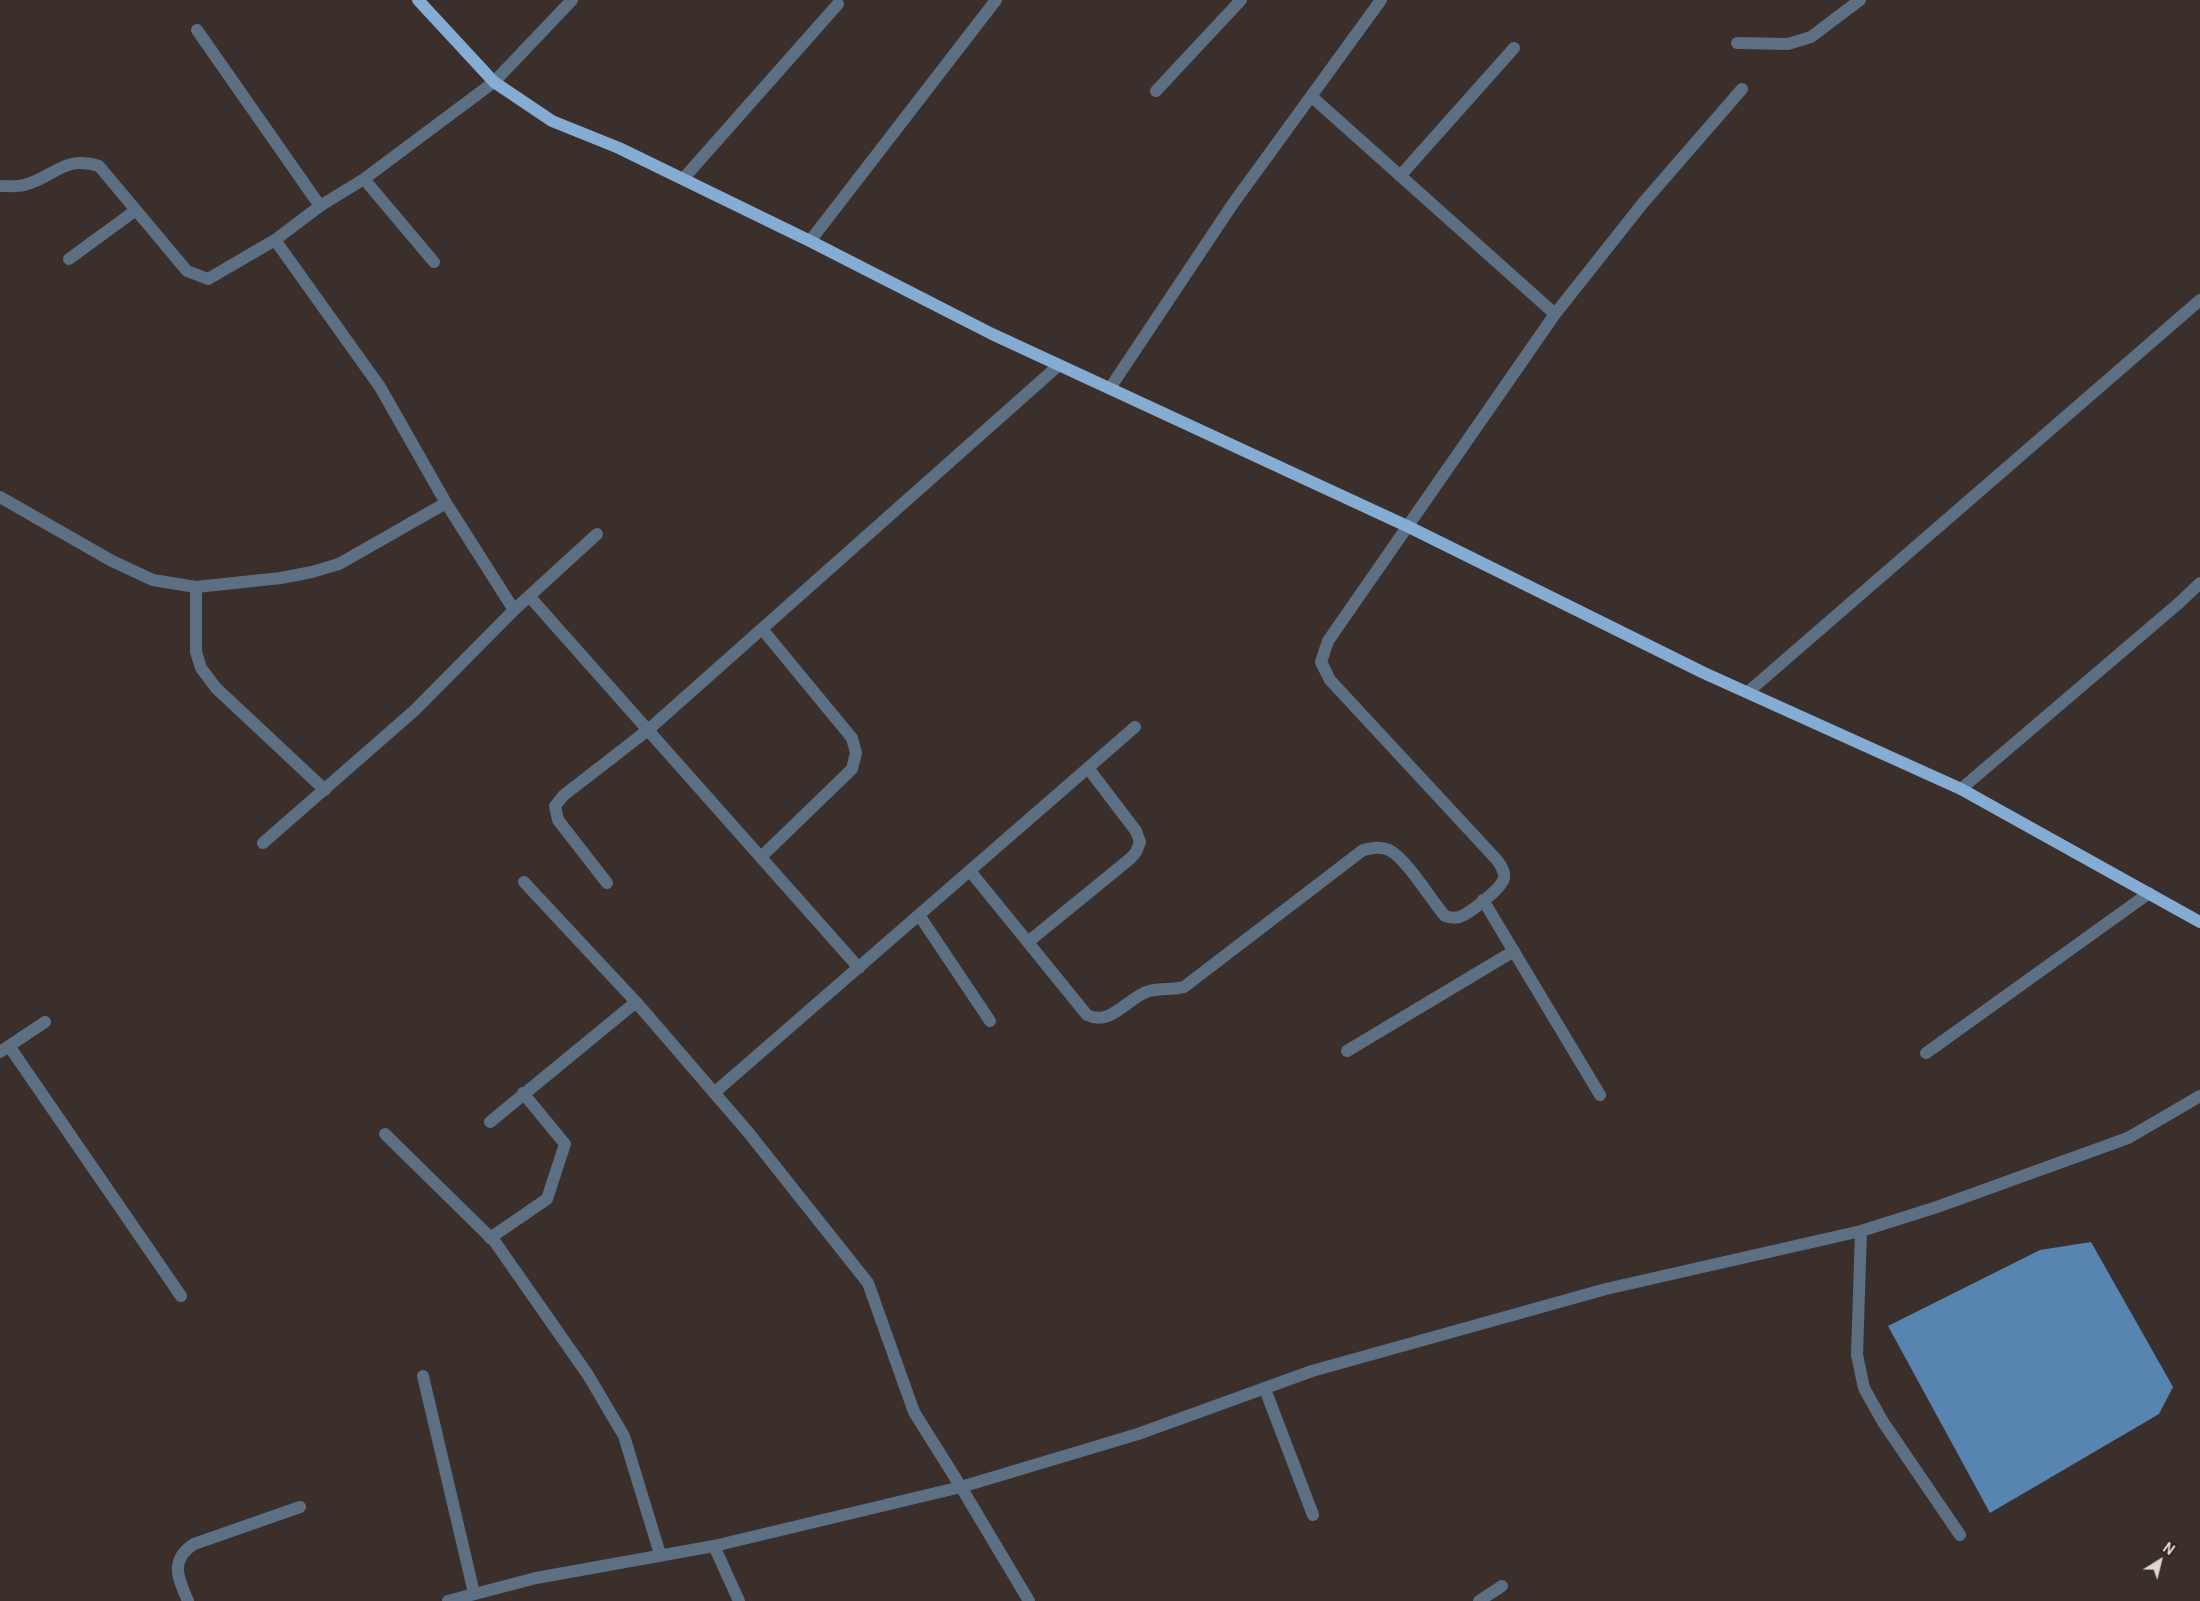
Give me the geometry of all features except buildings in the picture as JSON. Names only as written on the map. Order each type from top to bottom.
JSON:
[{"type":"main road","points":[[418,0],[494,82],[552,121],[619,148],[810,241],[992,334],[1409,527],[1704,673],[1961,789],[2200,922]]},
{"type":"street","points":[[0,186],[24,185],[66,166],[84,162],[99,166],[187,271],[208,279],[275,240],[320,206],[364,179],[494,82],[572,0]]},
{"type":"street","points":[[810,241],[996,0]]},
{"type":"street","points":[[1156,91],[1241,0]]},
{"type":"street","points":[[1110,388],[1232,205],[1381,0]]},
{"type":"street","points":[[1738,43],[1788,44],[1811,37],[1860,0]]},
{"type":"street","points":[[682,179],[838,4]]},
{"type":"street","points":[[197,30],[320,206]]},
{"type":"street","points":[[1400,176],[1514,48]]},
{"type":"street","points":[[970,871],[1087,1015],[1093,1018],[1102,1018],[1148,991],[1184,987],[1363,850],[1376,846],[1390,850],[1400,858],[1445,916],[1453,918],[1463,916],[1494,891],[1503,881],[1504,872],[1497,860],[1330,680],[1321,662],[1328,641],[1409,527],[1555,314],[1643,203],[1742,89]]},
{"type":"street","points":[[1311,96],[1555,314]]},
{"type":"street","points":[[364,179],[434,262]]},
{"type":"street","points":[[69,259],[136,210]]},
{"type":"street","points":[[275,240],[380,387],[446,503],[514,610]]},
{"type":"street","points":[[1748,692],[2200,300]]},
{"type":"street","points":[[607,883],[558,820],[556,806],[564,794],[648,730],[1059,365]]},
{"type":"street","points":[[0,497],[112,561],[153,580],[196,588],[281,578],[339,564],[446,503]]},
{"type":"street","points":[[263,843],[415,710],[514,610],[597,534]]},
{"type":"street","points":[[1961,789],[2200,583]]},
{"type":"street","points":[[196,588],[196,652],[201,668],[216,688],[325,790]]},
{"type":"street","points":[[529,596],[859,968]]},
{"type":"street","points":[[761,857],[852,770],[856,753],[852,738],[762,629]]},
{"type":"street","points":[[714,1093],[1135,727]]},
{"type":"street","points":[[1028,942],[1131,858],[1140,842],[1136,831],[1088,768]]},
{"type":"street","points":[[524,882],[636,1002],[714,1093],[868,1282],[914,1412],[962,1486],[1029,1601]]},
{"type":"street","points":[[1926,1053],[2149,893]]},
{"type":"street","points":[[1483,900],[1600,1095]]},
{"type":"street","points":[[919,915],[990,1021]]},
{"type":"street","points":[[1347,1051],[1514,952]]},
{"type":"street","points":[[490,1122],[636,1002]]},
{"type":"street","points":[[45,1022],[5,1049],[181,1296]]},
{"type":"street","points":[[490,1238],[547,1199],[565,1144],[523,1093]]},
{"type":"street","points":[[448,1601],[536,1578],[660,1554],[714,1546],[962,1486],[1138,1434],[1312,1371],[1606,1289],[1861,1231],[2128,1138],[2200,1096]]},
{"type":"street","points":[[385,1134],[490,1238],[588,1375],[624,1436],[660,1554]]},
{"type":"street","points":[[1861,1231],[1857,1355],[1864,1388],[1883,1422],[1960,1536]]},
{"type":"street","points":[[423,1376],[474,1593]]},
{"type":"street","points":[[1264,1389],[1314,1515]]},
{"type":"street","points":[[188,1601],[180,1583],[178,1563],[183,1551],[194,1544],[300,1507]]},
{"type":"street","points":[[714,1546],[739,1601]]},
{"type":"street","points":[[1478,1601],[1502,1586]]},
{"type":"water","points":[[2091,1242],[2173,1387],[2159,1414],[1990,1513],[1888,1326],[2040,1250]]}]
